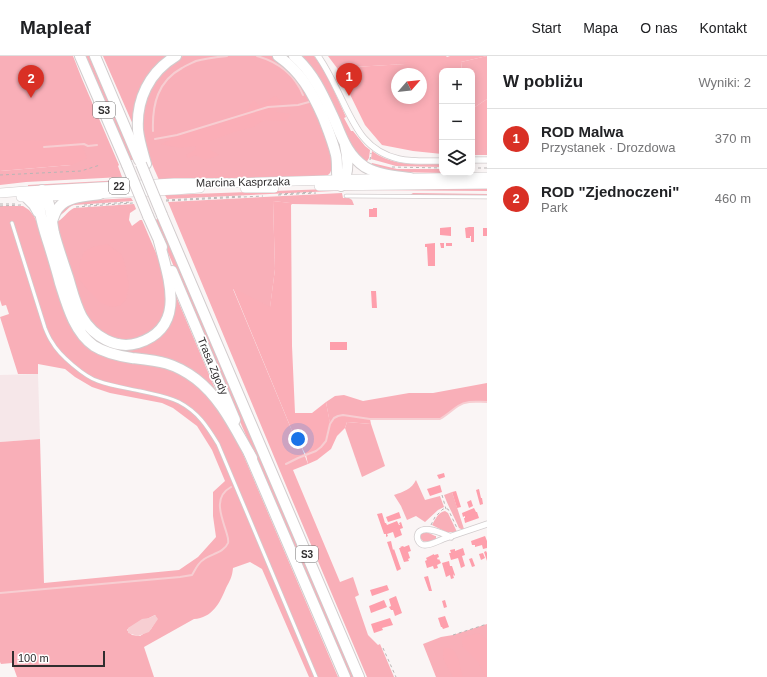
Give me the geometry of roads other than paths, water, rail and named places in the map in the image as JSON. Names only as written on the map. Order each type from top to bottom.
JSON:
[{"type":"highway","name":"Trasa Zgody","points":[[80,56],[345,677]]},
{"type":"highway","name":"S3","points":[[95,56],[143,164]]},
{"type":"highway","points":[[143,164],[138,131],[138,115],[141,99],[156,72],[176,56]]},
{"type":"highway","points":[[278,56],[288,62],[298,74],[307,86],[316,103],[334,145],[341,182]]},
{"type":"highway","points":[[294,56],[306,67],[316,82],[345,145],[357,160],[371,170],[391,176],[410,178]]},
{"type":"highway","points":[[341,182],[347,172],[345,145]]},
{"type":"highway","name":"Trasa Zgody","points":[[143,164],[160,200],[162,215],[360,677]]},
{"type":"highway","points":[[42,194],[39,202],[57,242],[82,318],[92,330],[107,341],[126,345],[146,340],[158,331],[166,320],[171,304],[171,294],[170,284],[159,241]]},
{"type":"highway","points":[[47,221],[59,207],[67,201],[100,194]]},
{"type":"highway","points":[[24,202],[34,205],[47,221],[71,316],[83,336],[94,346],[119,356],[160,361],[177,366],[187,372],[204,386],[216,399],[252,458]]},
{"type":"main road","name":"Marcina Kasprzaka","points":[[0,193],[100,194],[207,188],[310,186],[341,182],[410,178],[487,177]]},
{"type":"main road","name":"Marcina Kasprzaka","points":[[0,198],[24,202],[42,194],[174,183],[341,182],[487,184]]},
{"type":"street","points":[[318,56],[366,142],[382,153],[399,159],[413,161],[439,161]]},
{"type":"street","points":[[475,160],[487,160]]},
{"type":"street","points":[[451,537],[429,529],[422,530],[417,536],[418,541],[427,545],[451,537],[460,534],[487,524]]},
{"type":"lane","points":[[346,196],[487,197]]},
{"type":"lane","points":[[12,223],[45,328],[52,342],[62,354],[82,372],[97,381],[164,396],[178,402],[200,417],[209,430],[218,444],[316,677]]},
{"type":"waterway","points":[[153,131],[155,103],[158,94],[167,80],[174,73],[196,61],[227,56]]},
{"type":"waterway","points":[[257,56],[272,62],[285,70],[295,81],[303,95]]},
{"type":"waterway","points":[[343,85],[360,79]]},
{"type":"waterway","points":[[155,139],[177,135],[268,107],[298,105],[309,102]]},
{"type":"waterway","points":[[44,147],[84,144],[88,146],[97,145]]},
{"type":"waterway","points":[[286,464],[316,451],[321,447],[326,441],[330,424],[334,418],[338,416],[343,415],[370,419],[440,419],[461,404],[487,402]]},
{"type":"waterway","points":[[0,593],[192,575],[201,561],[220,551],[228,543],[228,537],[222,519],[220,501],[225,491],[231,487]]},
{"type":"place","name":"ROD Malwa","points":[[349,96]]},
{"type":"place","name":"ROD \"Zjednoczeni\"","points":[[31,98]]}]
